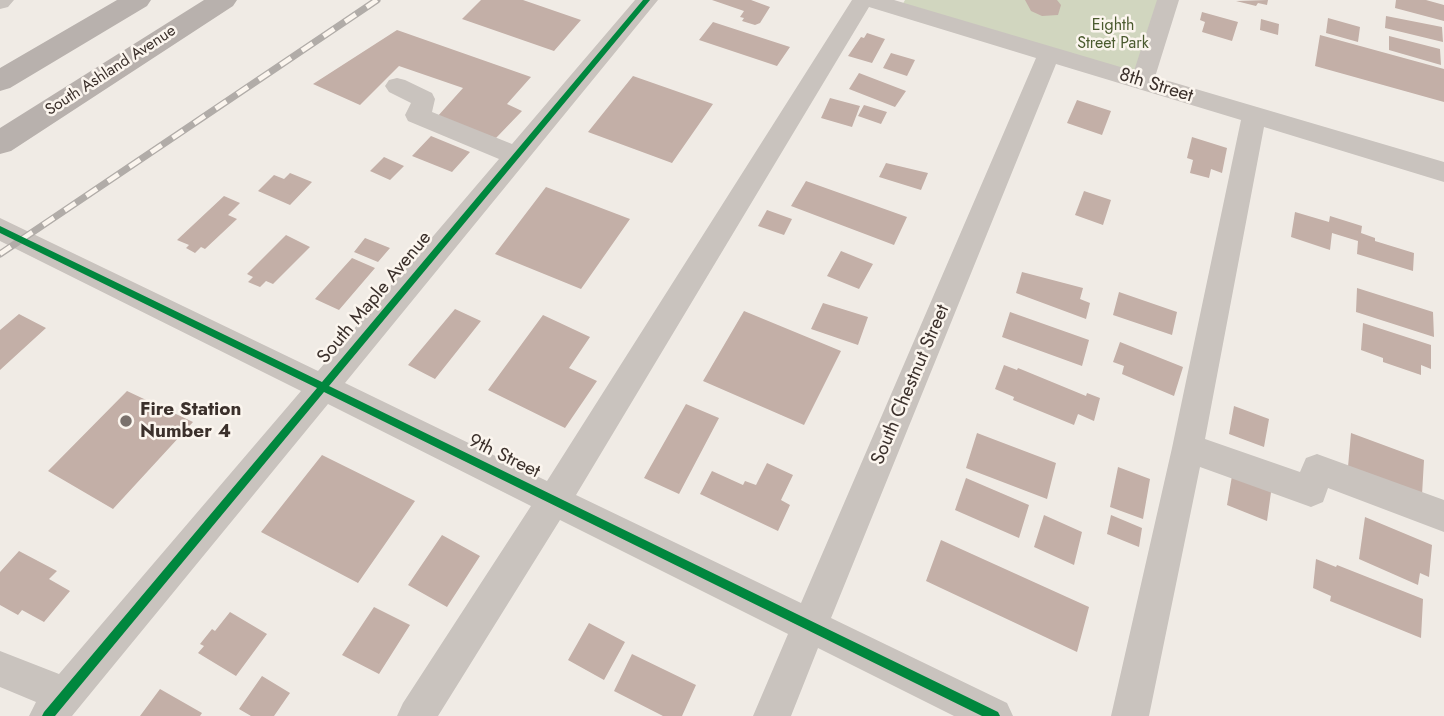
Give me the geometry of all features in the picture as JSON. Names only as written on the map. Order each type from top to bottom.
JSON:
[{"type":"main road","points":[[0,82],[137,0]]},
{"type":"main road","name":"South Ashland Avenue","points":[[0,143],[223,0]]},
{"type":"main road","points":[[0,159],[14,140],[42,116]]},
{"type":"street","name":"South Maple Avenue","points":[[56,706],[647,0]]},
{"type":"street","points":[[416,716],[554,500],[863,0]]},
{"type":"street","name":"8th Street","points":[[869,0],[1444,172]]},
{"type":"street","points":[[1142,82],[1168,0]]},
{"type":"street","name":"South Chestnut Street","points":[[772,716],[1049,54]]},
{"type":"street","points":[[397,86],[423,99],[423,107],[417,115],[516,156]]},
{"type":"street","points":[[1130,716],[1188,448],[1254,115]]},
{"type":"street","name":"9th Street","points":[[0,229],[994,716]]},
{"type":"street","points":[[1188,448],[1311,491],[1317,469],[1444,516]]},
{"type":"street","points":[[0,669],[56,706]]},
{"type":"green space","name":"Eighth Street Park","points":[[905,0],[1168,0],[1142,81],[900,9]]},
{"type":"building","points":[[481,0],[523,0],[581,20],[554,51],[462,19]]},
{"type":"building","points":[[712,0],[751,0],[770,7],[760,23],[755,25],[742,21],[744,18],[740,17],[744,11]]},
{"type":"building","points":[[1025,0],[1057,0],[1061,5],[1058,15],[1042,16],[1031,11]]},
{"type":"building","points":[[1268,0],[1267,5],[1258,3],[1256,6],[1236,1]]},
{"type":"building","points":[[1396,0],[1426,0],[1444,5],[1444,21],[1395,8]]},
{"type":"building","points":[[1202,12],[1238,22],[1232,41],[1202,32],[1205,22],[1200,20]]},
{"type":"building","points":[[1386,16],[1442,27],[1443,42],[1385,28]]},
{"type":"building","points":[[1328,18],[1360,27],[1358,42],[1326,33]]},
{"type":"building","points":[[1261,19],[1279,24],[1278,35],[1260,30]]},
{"type":"building","points":[[713,22],[790,47],[777,66],[699,40]]},
{"type":"building","points":[[397,30],[531,77],[507,104],[522,111],[496,138],[437,117],[463,88],[399,66],[360,105],[313,84]]},
{"type":"building","points":[[867,33],[885,39],[872,63],[848,56]]},
{"type":"building","points":[[1320,35],[1444,69],[1444,102],[1315,66]]},
{"type":"building","points":[[1389,36],[1440,49],[1441,65],[1389,50]]},
{"type":"building","points":[[891,53],[915,60],[907,76],[883,68]]},
{"type":"building","points":[[859,73],[906,91],[895,107],[849,89]]},
{"type":"building","points":[[633,76],[713,104],[672,163],[588,132]]},
{"type":"building","points":[[830,98],[860,106],[852,127],[821,118]]},
{"type":"building","points":[[1077,100],[1111,111],[1102,135],[1067,123]]},
{"type":"building","points":[[864,105],[887,112],[881,124],[858,116]]},
{"type":"building","points":[[431,136],[470,152],[452,172],[412,156]]},
{"type":"building","points":[[1192,137],[1227,148],[1222,173],[1211,169],[1209,178],[1190,173],[1193,160],[1187,158]]},
{"type":"building","points":[[384,157],[404,166],[390,180],[370,171]]},
{"type":"building","points":[[886,163],[928,173],[921,190],[879,177]]},
{"type":"building","points":[[290,173],[312,182],[290,205],[258,191],[274,175],[284,179]]},
{"type":"building","points":[[806,181],[907,217],[894,245],[791,206]]},
{"type":"building","points":[[546,187],[630,219],[581,289],[495,254]]},
{"type":"building","points":[[1084,191],[1111,200],[1103,225],[1075,215]]},
{"type":"building","points":[[224,196],[240,203],[228,215],[237,219],[205,249],[201,247],[195,253],[186,248],[189,245],[177,240]]},
{"type":"building","points":[[767,210],[792,219],[784,235],[758,226]]},
{"type":"building","points":[[1295,212],[1329,222],[1330,216],[1362,226],[1361,233],[1375,238],[1375,241],[1414,253],[1413,271],[1357,254],[1358,241],[1332,233],[1330,250],[1291,237]]},
{"type":"building","points":[[286,235],[310,247],[273,284],[266,281],[260,287],[248,282],[253,277],[247,274]]},
{"type":"building","points":[[365,238],[390,248],[378,262],[354,252]]},
{"type":"building","points":[[841,251],[873,264],[859,289],[827,276]]},
{"type":"building","points":[[352,258],[375,268],[339,310],[315,299]]},
{"type":"building","points":[[1022,272],[1083,288],[1080,299],[1090,303],[1086,319],[1016,293]]},
{"type":"building","points":[[1357,288],[1433,312],[1434,337],[1356,312]]},
{"type":"building","points":[[1119,292],[1177,312],[1172,335],[1113,315]]},
{"type":"building","points":[[823,303],[868,317],[858,345],[811,329]]},
{"type":"building","points":[[455,309],[481,321],[435,379],[408,365]]},
{"type":"building","points":[[744,311],[841,351],[804,425],[703,381]]},
{"type":"building","points":[[1010,312],[1089,340],[1082,366],[1002,337]]},
{"type":"building","points":[[19,314],[46,328],[0,370],[0,330]]},
{"type":"building","points":[[543,315],[590,337],[569,368],[597,381],[565,428],[488,390]]},
{"type":"building","points":[[1363,323],[1431,345],[1431,369],[1421,365],[1421,375],[1383,362],[1383,358],[1361,350]]},
{"type":"building","points":[[1120,342],[1183,367],[1174,396],[1122,374],[1124,366],[1113,362]]},
{"type":"building","points":[[1004,365],[1017,370],[1018,368],[1086,396],[1087,393],[1100,398],[1094,421],[1078,414],[1074,425],[1013,400],[1014,397],[995,389]]},
{"type":"building","points":[[127,391],[193,422],[113,509],[48,471]]},
{"type":"building","points":[[686,404],[719,418],[679,494],[644,478]]},
{"type":"building","points":[[1234,406],[1269,419],[1264,447],[1229,434]]},
{"type":"building","points":[[977,433],[1056,463],[1047,499],[966,468]]},
{"type":"building","points":[[1351,433],[1424,460],[1422,495],[1348,467]]},
{"type":"building","points":[[322,455],[415,501],[358,583],[261,532]]},
{"type":"building","points":[[767,463],[793,475],[781,500],[790,505],[778,531],[700,494],[712,471],[743,485],[745,481],[756,485]]},
{"type":"building","points":[[1118,467],[1150,479],[1143,519],[1110,507]]},
{"type":"building","points":[[1233,470],[1272,485],[1267,521],[1227,505]]},
{"type":"building","points":[[966,478],[1029,505],[1019,538],[955,510]]},
{"type":"building","points":[[1044,515],[1082,532],[1074,565],[1034,547]]},
{"type":"building","points":[[1111,515],[1142,528],[1139,547],[1107,534]]},
{"type":"building","points":[[1365,517],[1432,545],[1429,577],[1420,573],[1418,585],[1359,559]]},
{"type":"building","points":[[442,535],[480,556],[447,607],[408,585]]},
{"type":"building","points":[[941,540],[1089,607],[1077,652],[926,581]]},
{"type":"building","points":[[19,551],[57,571],[49,579],[70,591],[44,622],[22,610],[18,615],[0,605],[0,572]]},
{"type":"building","points":[[1316,559],[1423,599],[1421,638],[1330,601],[1331,596],[1313,588]]},
{"type":"building","points":[[374,607],[410,625],[379,674],[342,655]]},
{"type":"building","points":[[230,612],[267,634],[236,676],[198,653],[204,646],[200,644]]},
{"type":"building","points":[[589,623],[625,642],[604,680],[568,660]]},
{"type":"building","points":[[632,654],[696,685],[682,716],[663,716],[614,691]]},
{"type":"building","points":[[262,676],[290,693],[274,716],[251,716],[239,709]]},
{"type":"building","points":[[160,689],[202,713],[200,716],[140,716]]},
{"type":"railway","points":[[0,254],[377,0]]},
{"type":"cycle path","points":[[48,716],[647,0]]},
{"type":"cycle path","points":[[0,229],[994,716]]},
{"type":"place","name":"Fire Station Number 4","points":[[126,421]]}]
